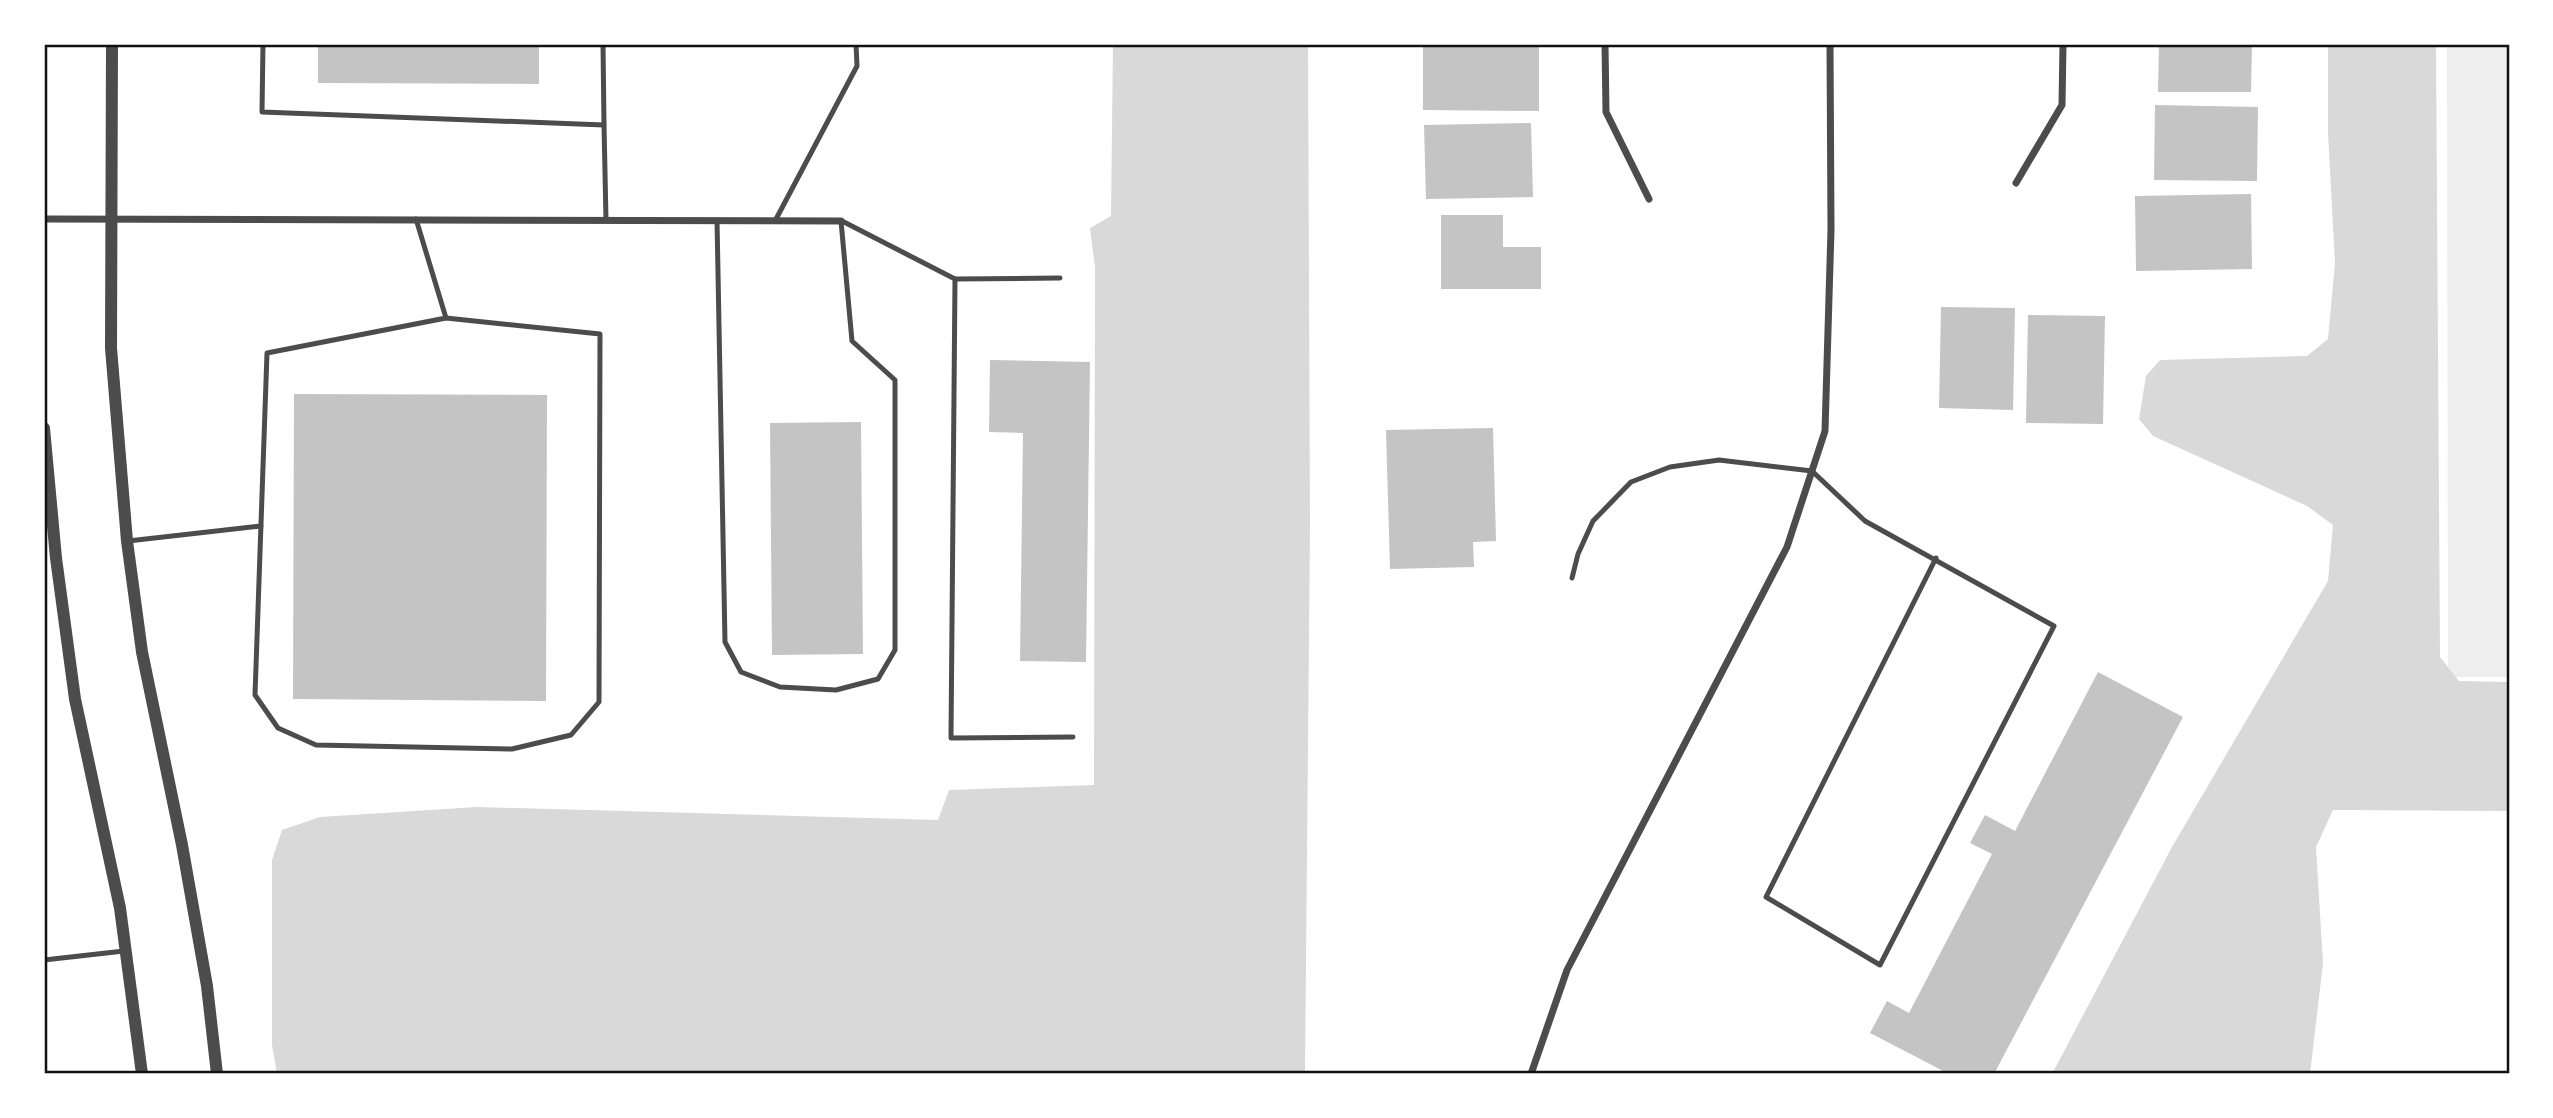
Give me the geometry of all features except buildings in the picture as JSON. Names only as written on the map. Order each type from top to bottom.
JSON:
[{"type":"street","points":[[112,44],[111,348],[127,541],[142,652],[182,845],[207,986],[217,1074]]},
{"type":"street","points":[[1605,44],[1606,112],[1649,199]]},
{"type":"street","points":[[1531,1074],[1567,970],[1787,547],[1825,432],[1831,230],[1830,44]]},
{"type":"street","points":[[2016,183],[2062,105],[2063,44]]},
{"type":"street","points":[[44,219],[842,221]]},
{"type":"street","points":[[44,428],[56,558],[75,699],[120,908],[142,1074]]},
{"type":"lane","points":[[262,44],[262,112],[604,125]]},
{"type":"lane","points":[[603,44],[606,220]]},
{"type":"lane","points":[[775,221],[856,66],[856,44]]},
{"type":"lane","points":[[416,219],[446,318]]},
{"type":"lane","points":[[717,220],[725,642],[741,672],[780,687],[836,690],[878,679],[895,650],[895,380],[852,341],[842,221]]},
{"type":"lane","points":[[842,221],[955,279],[1060,278]]},
{"type":"lane","points":[[955,279],[951,738],[1073,737]]},
{"type":"lane","points":[[446,318],[600,334],[599,702],[571,735],[512,749],[316,746],[278,728],[255,695],[267,353],[446,318]]},
{"type":"lane","points":[[1572,578],[1578,554],[1593,521],[1631,482],[1670,467],[1719,460],[1812,471],[1866,521],[1937,558],[2054,626],[1880,965],[1766,897],[1937,558]]},
{"type":"lane","points":[[127,541],[261,526]]},
{"type":"lane","points":[[44,960],[126,951]]},
{"type":"shaded area","points":[[1113,44],[1308,44],[1310,526],[1305,1074],[277,1074],[272,1045],[272,860],[282,830],[320,817],[477,807],[938,820],[949,790],[1094,785],[1095,267],[1090,228],[1111,216]]},
{"type":"shaded area","points":[[2328,44],[2436,44],[2440,657],[2459,681],[2509,682],[2509,811],[2333,810],[2316,847],[2323,963],[2310,1074],[2052,1074],[2172,847],[2328,581],[2333,525],[2307,506],[2153,436],[2139,419],[2146,376],[2160,360],[2307,356],[2328,339],[2335,263],[2328,133]]},
{"type":"shaded area","points":[[2447,44],[2509,44],[2509,677],[2448,677]]}]
